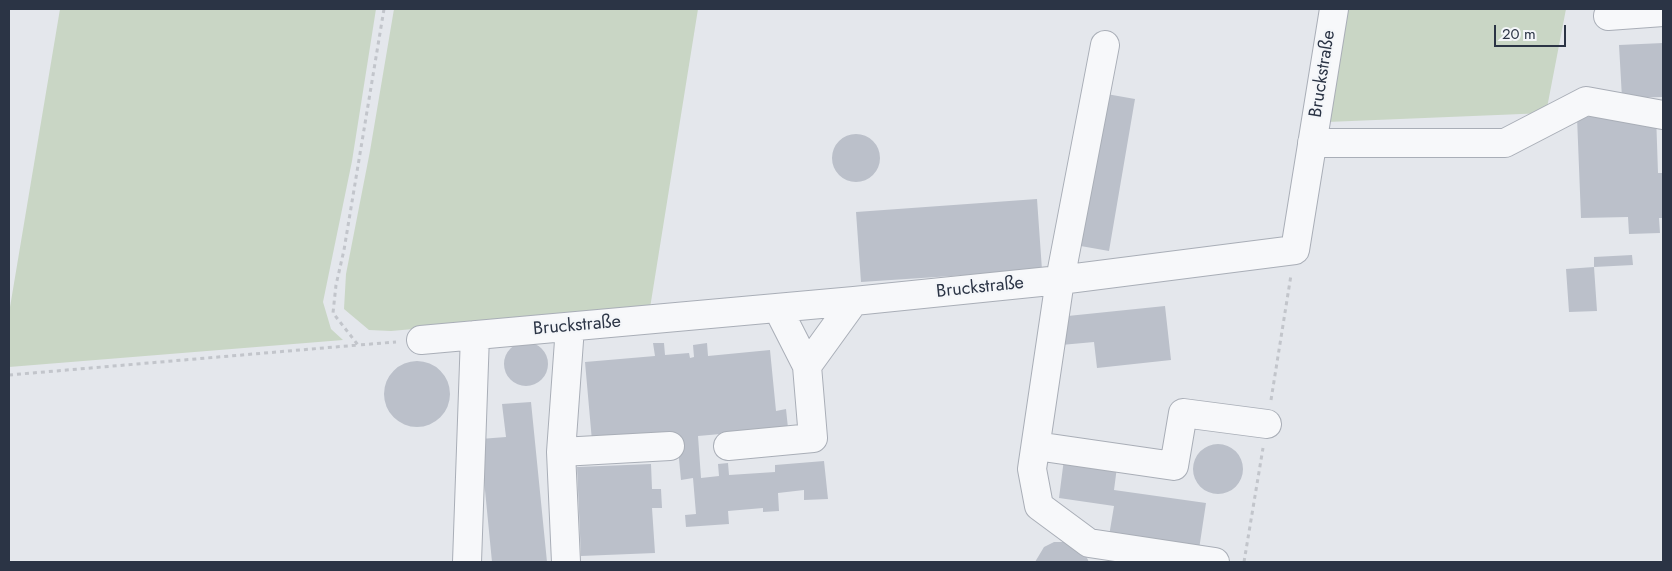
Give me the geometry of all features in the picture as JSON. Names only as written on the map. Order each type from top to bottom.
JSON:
[{"type":"street","name":"Bruckstraße","points":[[421,340],[854,302],[1060,280],[1295,250],[1334,9]]},
{"type":"street","points":[[1608,16],[1663,12]]},
{"type":"street","points":[[1105,45],[1060,280],[1032,469],[1039,506],[1090,543],[1215,562]]},
{"type":"street","points":[[1312,143],[1505,143],[1586,101],[1663,114]]},
{"type":"street","points":[[808,366],[854,302]]},
{"type":"street","points":[[728,446],[813,438],[808,366],[778,309]]},
{"type":"street","points":[[566,562],[561,452],[570,327]]},
{"type":"street","points":[[467,562],[475,335]]},
{"type":"street","points":[[1036,446],[1174,466],[1183,413],[1267,424]]},
{"type":"street","points":[[561,452],[670,446]]},
{"type":"path","points":[[358,345],[334,313],[336,285],[344,250],[384,9]]},
{"type":"path","points":[[9,375],[421,340]]},
{"type":"green space","points":[[60,9],[376,9],[352,161],[323,302],[331,329],[343,340],[9,367],[9,313]]},
{"type":"green space","points":[[394,9],[698,9],[650,308],[391,331],[369,330],[344,309],[346,274],[370,151]]},
{"type":"green space","points":[[1346,9],[1566,9],[1546,113],[1327,122]]},
{"type":"building","points":[[1663,43],[1663,97],[1622,98],[1619,45]]},
{"type":"building","points":[[1101,93],[1135,99],[1109,251],[1075,245]]},
{"type":"building","points":[[1656,114],[1658,173],[1663,173],[1663,218],[1659,218],[1660,233],[1629,234],[1628,217],[1581,218],[1577,117]]},
{"type":"building","points":[[856,134],[865,136],[873,141],[878,149],[880,158],[878,167],[873,175],[865,180],[856,182],[847,180],[839,175],[834,167],[832,158],[834,149],[839,141],[847,136]]},
{"type":"building","points":[[1037,199],[1042,270],[861,282],[856,212]]},
{"type":"building","points":[[1632,255],[1633,265],[1594,267],[1594,257]]},
{"type":"building","points":[[1594,267],[1597,311],[1569,312],[1566,269]]},
{"type":"building","points":[[1165,306],[1171,360],[1097,368],[1094,342],[1061,345],[1058,317]]},
{"type":"building","points":[[526,342],[538,346],[544,352],[548,364],[544,376],[538,382],[526,386],[514,382],[508,376],[504,364],[508,352],[514,346]]},
{"type":"building","points":[[653,343],[664,343],[665,355],[689,353],[690,358],[694,357],[693,345],[707,343],[708,356],[770,350],[776,411],[786,409],[788,428],[698,436],[701,478],[719,476],[718,464],[728,463],[729,475],[775,472],[775,465],[824,461],[828,499],[804,500],[804,490],[778,493],[779,511],[763,512],[763,508],[728,511],[729,524],[686,527],[685,515],[696,514],[693,478],[681,480],[677,438],[592,441],[585,362],[655,356]]},
{"type":"building","points":[[410,361],[424,361],[436,366],[445,375],[450,387],[448,407],[441,418],[424,427],[410,427],[398,422],[389,413],[384,401],[384,387],[389,375],[398,366]]},
{"type":"building","points":[[531,402],[547,562],[492,562],[480,439],[506,437],[502,404]]},
{"type":"building","points":[[1218,444],[1227,446],[1238,455],[1243,469],[1241,478],[1232,489],[1218,494],[1209,492],[1198,483],[1193,469],[1195,460],[1204,449]]},
{"type":"building","points":[[1064,459],[1117,467],[1114,490],[1206,503],[1198,556],[1108,542],[1114,506],[1059,498]]},
{"type":"building","points":[[651,464],[652,489],[661,489],[662,508],[652,508],[655,553],[581,556],[577,467]]},
{"type":"building","points":[[1054,542],[1065,542],[1084,552],[1089,562],[1035,562],[1044,547]]}]
